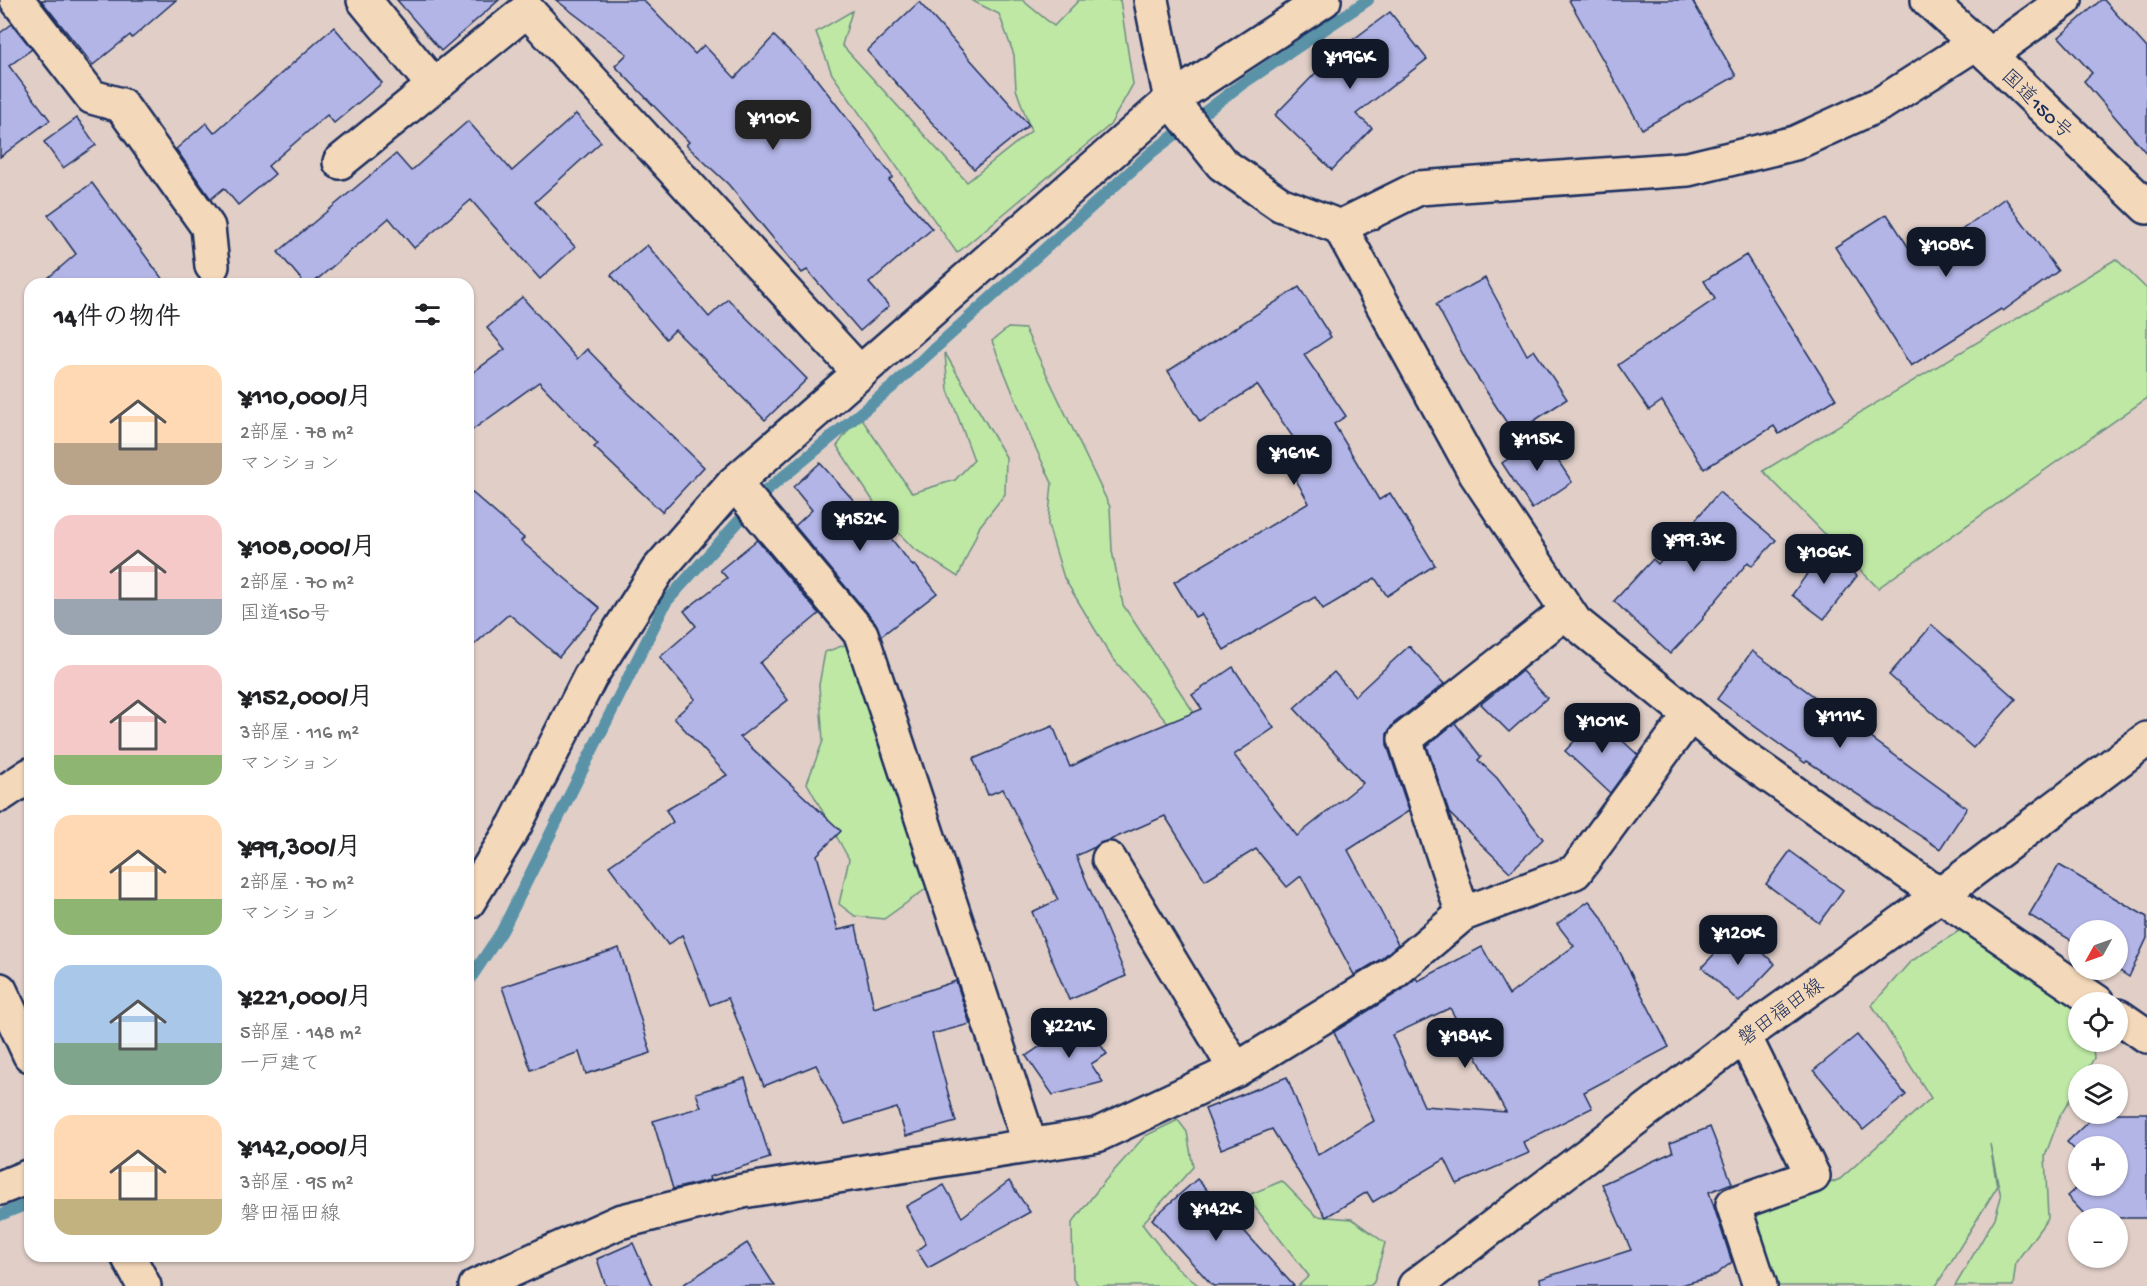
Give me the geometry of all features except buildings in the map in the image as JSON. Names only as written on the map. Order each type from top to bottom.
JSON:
[{"type":"main road","points":[[0,11],[16,0],[92,97],[121,105],[208,227],[212,266]]},
{"type":"main road","points":[[364,0],[434,86]]},
{"type":"main road","points":[[1151,0],[1171,100],[1222,164],[1280,204],[1340,227],[1476,474],[1575,622],[1736,752],[2082,992]]},
{"type":"main road","points":[[474,892],[515,825],[590,677],[658,570],[734,483],[1171,100],[1324,0]]},
{"type":"main road","name":"国道150号","points":[[1928,0],[2147,207]]},
{"type":"main road","points":[[1340,227],[1419,188],[1688,168],[1795,143],[1882,103],[1982,49],[2065,0]]},
{"type":"main road","points":[[340,162],[527,10],[860,373]]},
{"type":"main road","points":[[734,483],[861,634],[1030,1145]]},
{"type":"main road","points":[[1463,914],[1405,739],[1567,611]]},
{"type":"main road","points":[[476,1286],[620,1222],[743,1191],[1097,1134],[1236,1070],[1392,974],[1463,914],[1575,872],[1690,715]]},
{"type":"main road","name":"磐田福田線","points":[[1415,1286],[1744,1036],[1940,895],[2147,739]]},
{"type":"main road","points":[[0,795],[24,779]]},
{"type":"main road","points":[[1109,859],[1236,1070]]},
{"type":"main road","points":[[0,990],[24,1042]]},
{"type":"main road","points":[[2128,1023],[2147,1036]]},
{"type":"main road","points":[[1744,1036],[1813,1176],[1733,1204],[1760,1286]]},
{"type":"main road","points":[[0,1188],[24,1178]]},
{"type":"main road","points":[[131,1262],[144,1286]]},
{"type":"green space","points":[[971,0],[1022,0],[1054,26],[1079,0],[1120,0],[1133,84],[1110,125],[957,253],[832,74],[816,32],[852,11],[842,45],[967,182],[1031,131],[1016,89],[1014,55],[999,14]]},
{"type":"green space","points":[[2116,259],[2147,289],[2147,398],[1878,588],[1763,471]]},
{"type":"green space","points":[[1008,328],[1025,329],[1110,507],[1112,551],[1123,605],[1202,725],[1202,764],[1111,656],[1064,578],[1048,525],[1052,483],[1031,438],[992,341]]},
{"type":"green space","points":[[945,353],[1006,457],[1005,494],[980,526],[958,577],[913,548],[883,516],[837,446],[859,415],[912,493],[955,480],[974,460],[948,390]]},
{"type":"green space","points":[[853,642],[930,886],[884,919],[855,916],[839,904],[849,859],[807,783],[823,741],[819,685],[825,652]]},
{"type":"green space","points":[[1962,929],[2068,1001],[2068,1052],[2093,1052],[2094,1058],[2091,1064],[2068,1064],[2068,1103],[2060,1116],[2045,1156],[2048,1218],[2016,1262],[2013,1286],[1955,1286],[1995,1218],[2001,1197],[1990,1144],[1997,1187],[1936,1286],[1772,1286],[1755,1213],[1840,1179],[1931,1098],[1872,1005],[1910,962]]},
{"type":"green space","points":[[1178,1120],[1187,1132],[1193,1167],[1142,1224],[1174,1265],[1199,1286],[1078,1286],[1073,1279],[1072,1223],[1103,1183],[1145,1136]]},
{"type":"green space","points":[[1282,1181],[1316,1216],[1352,1219],[1385,1243],[1374,1282],[1370,1286],[1298,1286],[1309,1276],[1246,1196]]},
{"type":"waterway","points":[[474,973],[502,931],[666,602],[766,491],[892,387],[1152,152],[1242,84],[1368,0]]},
{"type":"waterway","points":[[0,1215],[24,1205]]}]
